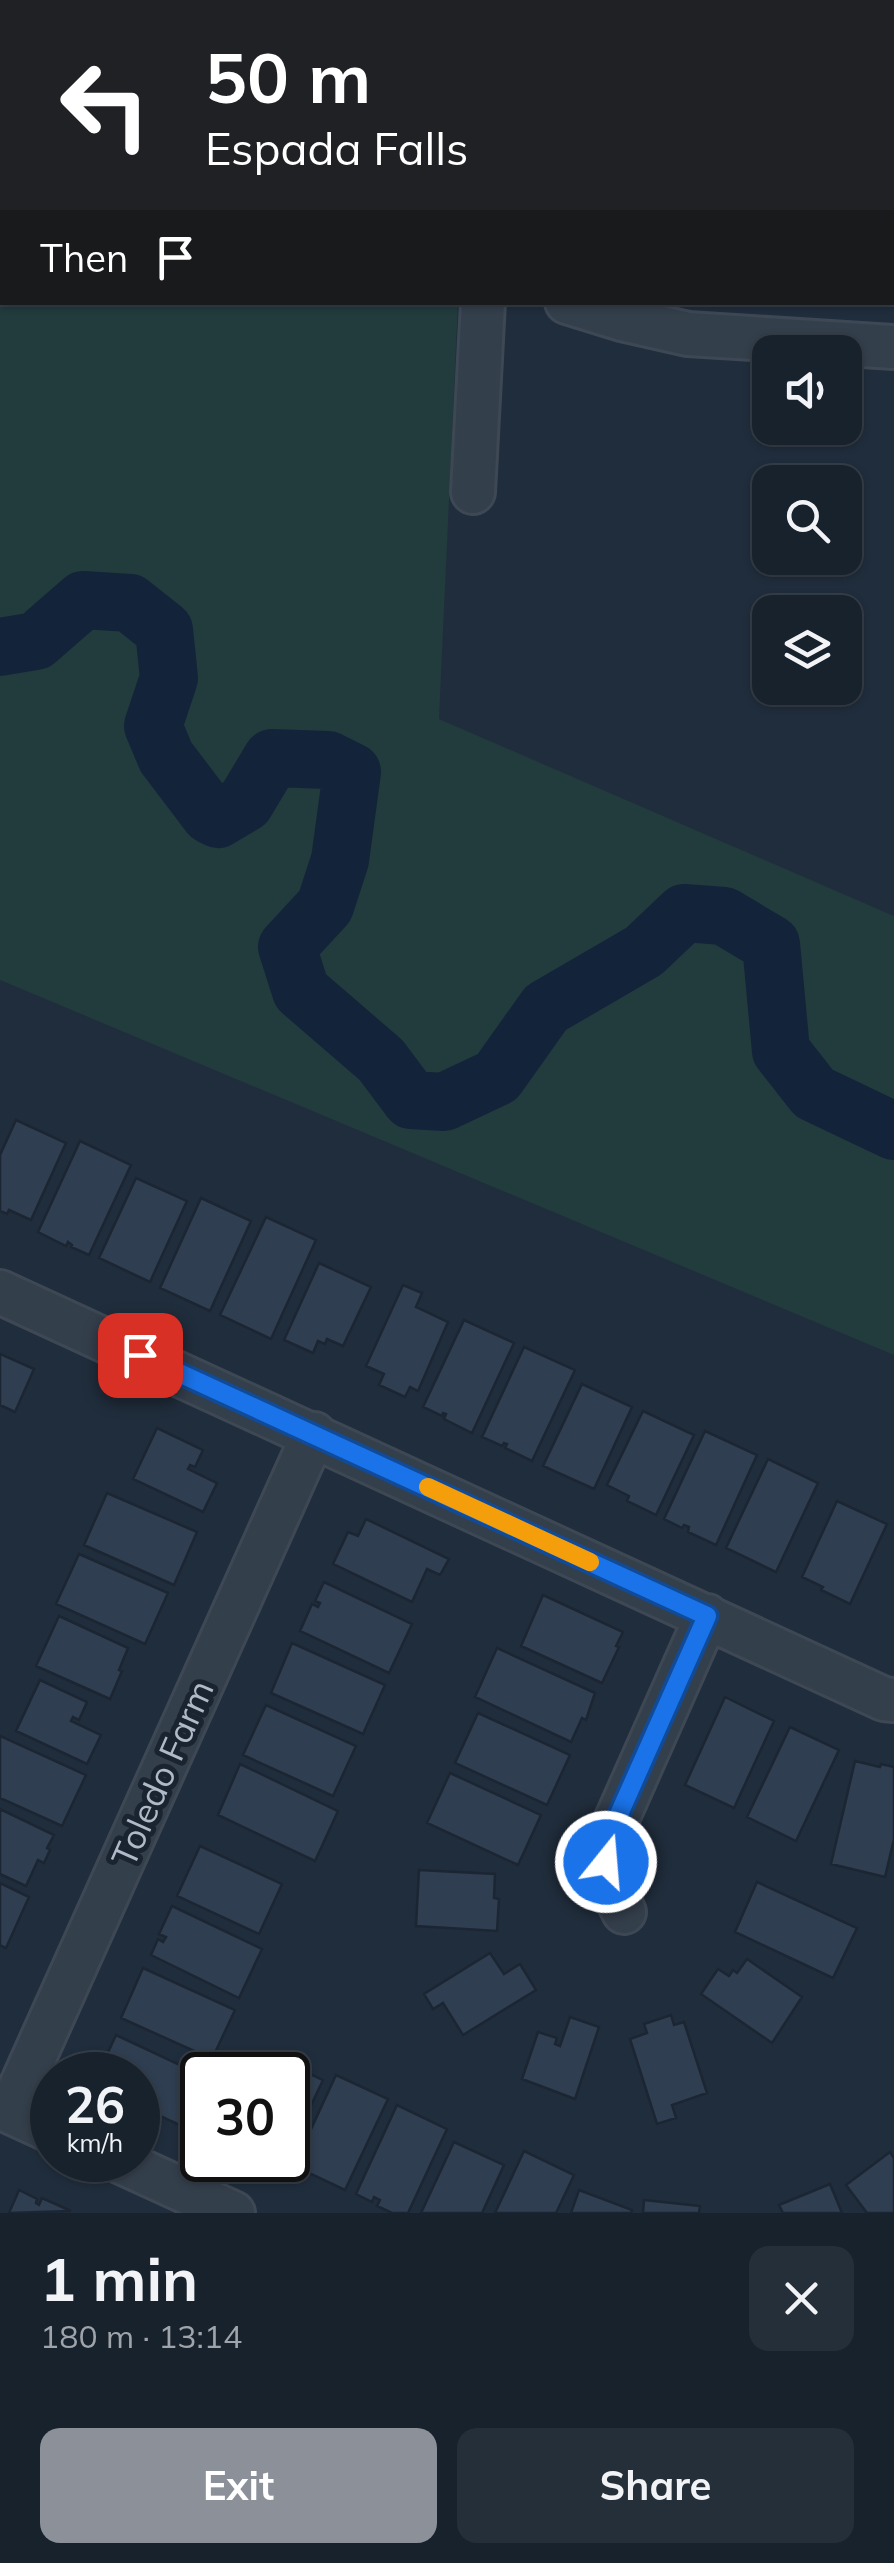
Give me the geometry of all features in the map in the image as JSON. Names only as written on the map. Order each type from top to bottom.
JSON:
[{"type":"street","points":[[474,492],[483,305]]},
{"type":"street","points":[[577,305],[688,334],[894,348]]},
{"type":"street","points":[[0,1292],[884,1699],[894,1700]]},
{"type":"street","name":"Toledo Farm","points":[[5,2109],[314,1434]]},
{"type":"street","points":[[624,1912],[611,1886],[606,1862],[612,1830],[707,1616]]},
{"type":"street","points":[[5,2109],[30,2120]]},
{"type":"street","points":[[160,2180],[233,2213]]},
{"type":"green space","points":[[0,305],[458,305],[439,719],[894,916],[894,1355],[0,980]]},
{"type":"building","points":[[16,1120],[66,1143],[31,1220],[9,1210],[7,1214],[0,1211],[0,1155]]},
{"type":"building","points":[[80,1141],[131,1165],[89,1255],[68,1242],[66,1246],[38,1232]]},
{"type":"building","points":[[136,1178],[187,1201],[150,1282],[99,1258]]},
{"type":"building","points":[[201,1198],[251,1221],[210,1311],[160,1288]]},
{"type":"building","points":[[266,1217],[316,1240],[271,1339],[220,1315]]},
{"type":"building","points":[[319,1263],[371,1287],[343,1346],[327,1339],[325,1344],[318,1341],[313,1353],[284,1340]]},
{"type":"building","points":[[403,1285],[422,1293],[416,1307],[448,1322],[418,1391],[410,1387],[405,1397],[379,1385],[384,1374],[366,1366]]},
{"type":"building","points":[[464,1320],[514,1343],[472,1433],[444,1419],[446,1414],[442,1416],[423,1407]]},
{"type":"building","points":[[524,1347],[575,1370],[532,1461],[505,1448],[507,1444],[502,1446],[482,1437]]},
{"type":"building","points":[[0,1354],[34,1369],[15,1412],[0,1405]]},
{"type":"building","points":[[582,1384],[632,1407],[594,1489],[543,1466]]},
{"type":"building","points":[[643,1411],[694,1435],[656,1515],[627,1501],[629,1496],[607,1485]]},
{"type":"building","points":[[157,1428],[203,1450],[195,1467],[190,1465],[188,1469],[217,1483],[203,1512],[133,1479]]},
{"type":"building","points":[[705,1431],[757,1455],[716,1545],[688,1532],[689,1527],[682,1528],[664,1519]]},
{"type":"building","points":[[768,1459],[818,1483],[776,1572],[726,1548]]},
{"type":"building","points":[[107,1493],[197,1532],[174,1585],[84,1545]]},
{"type":"building","points":[[837,1501],[887,1524],[850,1604],[802,1577]]},
{"type":"building","points":[[366,1519],[449,1559],[440,1575],[427,1569],[412,1602],[333,1564],[348,1532],[358,1536]]},
{"type":"building","points":[[79,1554],[168,1593],[145,1644],[56,1604]]},
{"type":"building","points":[[324,1582],[412,1624],[389,1673],[300,1631],[312,1604],[318,1607],[320,1603],[315,1601]]},
{"type":"building","points":[[543,1595],[623,1632],[602,1683],[521,1646]]},
{"type":"building","points":[[59,1616],[128,1648],[110,1699],[36,1666]]},
{"type":"building","points":[[292,1643],[385,1685],[363,1734],[271,1693]]},
{"type":"building","points":[[497,1648],[595,1693],[586,1720],[582,1718],[571,1742],[475,1697]]},
{"type":"building","points":[[40,1680],[87,1702],[79,1720],[73,1717],[71,1721],[101,1735],[87,1764],[16,1731]]},
{"type":"building","points":[[725,1697],[774,1721],[734,1808],[685,1785]]},
{"type":"building","points":[[266,1705],[356,1746],[333,1796],[243,1755]]},
{"type":"building","points":[[478,1713],[570,1755],[547,1805],[455,1763]]},
{"type":"building","points":[[790,1727],[839,1750],[796,1841],[747,1817]]},
{"type":"building","points":[[0,1736],[86,1775],[62,1826],[0,1798]]},
{"type":"building","points":[[855,1761],[894,1767],[894,1839],[885,1877],[831,1864]]},
{"type":"building","points":[[240,1764],[338,1811],[315,1861],[218,1815]]},
{"type":"building","points":[[450,1773],[541,1815],[518,1865],[427,1823]]},
{"type":"building","points":[[0,1809],[54,1835],[44,1863],[38,1860],[26,1886],[0,1874]]},
{"type":"building","points":[[200,1846],[282,1884],[259,1934],[177,1896]]},
{"type":"building","points":[[419,1870],[495,1874],[494,1898],[499,1899],[497,1931],[416,1926]]},
{"type":"building","points":[[757,1882],[857,1928],[833,1978],[735,1932]]},
{"type":"building","points":[[0,1883],[29,1897],[6,1948],[0,1945]]},
{"type":"building","points":[[172,1906],[262,1949],[239,1998],[151,1955],[158,1939],[163,1942],[166,1937],[159,1934]]},
{"type":"building","points":[[490,1953],[504,1974],[520,1964],[536,1990],[463,2035],[443,2003],[433,2009],[424,1994]]},
{"type":"building","points":[[747,1959],[802,1997],[772,2043],[701,1994],[718,1969],[729,1976],[733,1970],[737,1973]]},
{"type":"building","points":[[143,1968],[235,2010],[215,2052],[196,2052],[121,2018]]},
{"type":"building","points":[[671,2015],[674,2025],[684,2022],[707,2093],[672,2105],[676,2118],[657,2124],[630,2039],[647,2033],[644,2024]]},
{"type":"building","points":[[570,2017],[599,2027],[575,2099],[522,2079],[538,2032],[557,2038],[555,2044],[560,2046]]},
{"type":"building","points":[[116,2035],[152,2052],[108,2052]]},
{"type":"building","points":[[160,2056],[180,2065],[180,2125],[160,2116]]},
{"type":"building","points":[[310,2074],[323,2080],[310,2107]]},
{"type":"building","points":[[336,2075],[388,2099],[345,2190],[310,2174],[310,2131]]},
{"type":"building","points":[[397,2105],[447,2129],[408,2213],[392,2213],[377,2206],[380,2200],[374,2197],[372,2202],[356,2194]]},
{"type":"building","points":[[454,2142],[504,2165],[482,2213],[421,2213]]},
{"type":"building","points":[[524,2151],[574,2175],[556,2213],[495,2213]]},
{"type":"building","points":[[890,2152],[894,2158],[894,2213],[867,2213],[846,2185]]},
{"type":"building","points":[[830,2184],[842,2213],[783,2213],[779,2205]]},
{"type":"building","points":[[19,2190],[37,2199],[39,2205],[42,2198],[71,2211],[9,2213]]},
{"type":"building","points":[[579,2190],[632,2210],[631,2213],[571,2213]]},
{"type":"building","points":[[644,2200],[700,2206],[699,2213],[643,2213]]},
{"type":"waterway","points":[[0,647],[36,641],[83,600],[130,603],[164,630],[169,678],[153,726],[166,757],[210,815],[218,819],[245,803],[272,758],[328,760],[352,772],[340,860],[325,906],[287,947],[301,991],[381,1060],[411,1100],[444,1102],[497,1077],[546,1008],[644,951],[684,913],[724,916],[771,944],[781,1051],[814,1093],[894,1131]]},
{"type":"slow traffic","points":[[428,1487],[590,1562]]},
{"type":"route","points":[[140,1355],[707,1616],[612,1830],[606,1862]]}]
